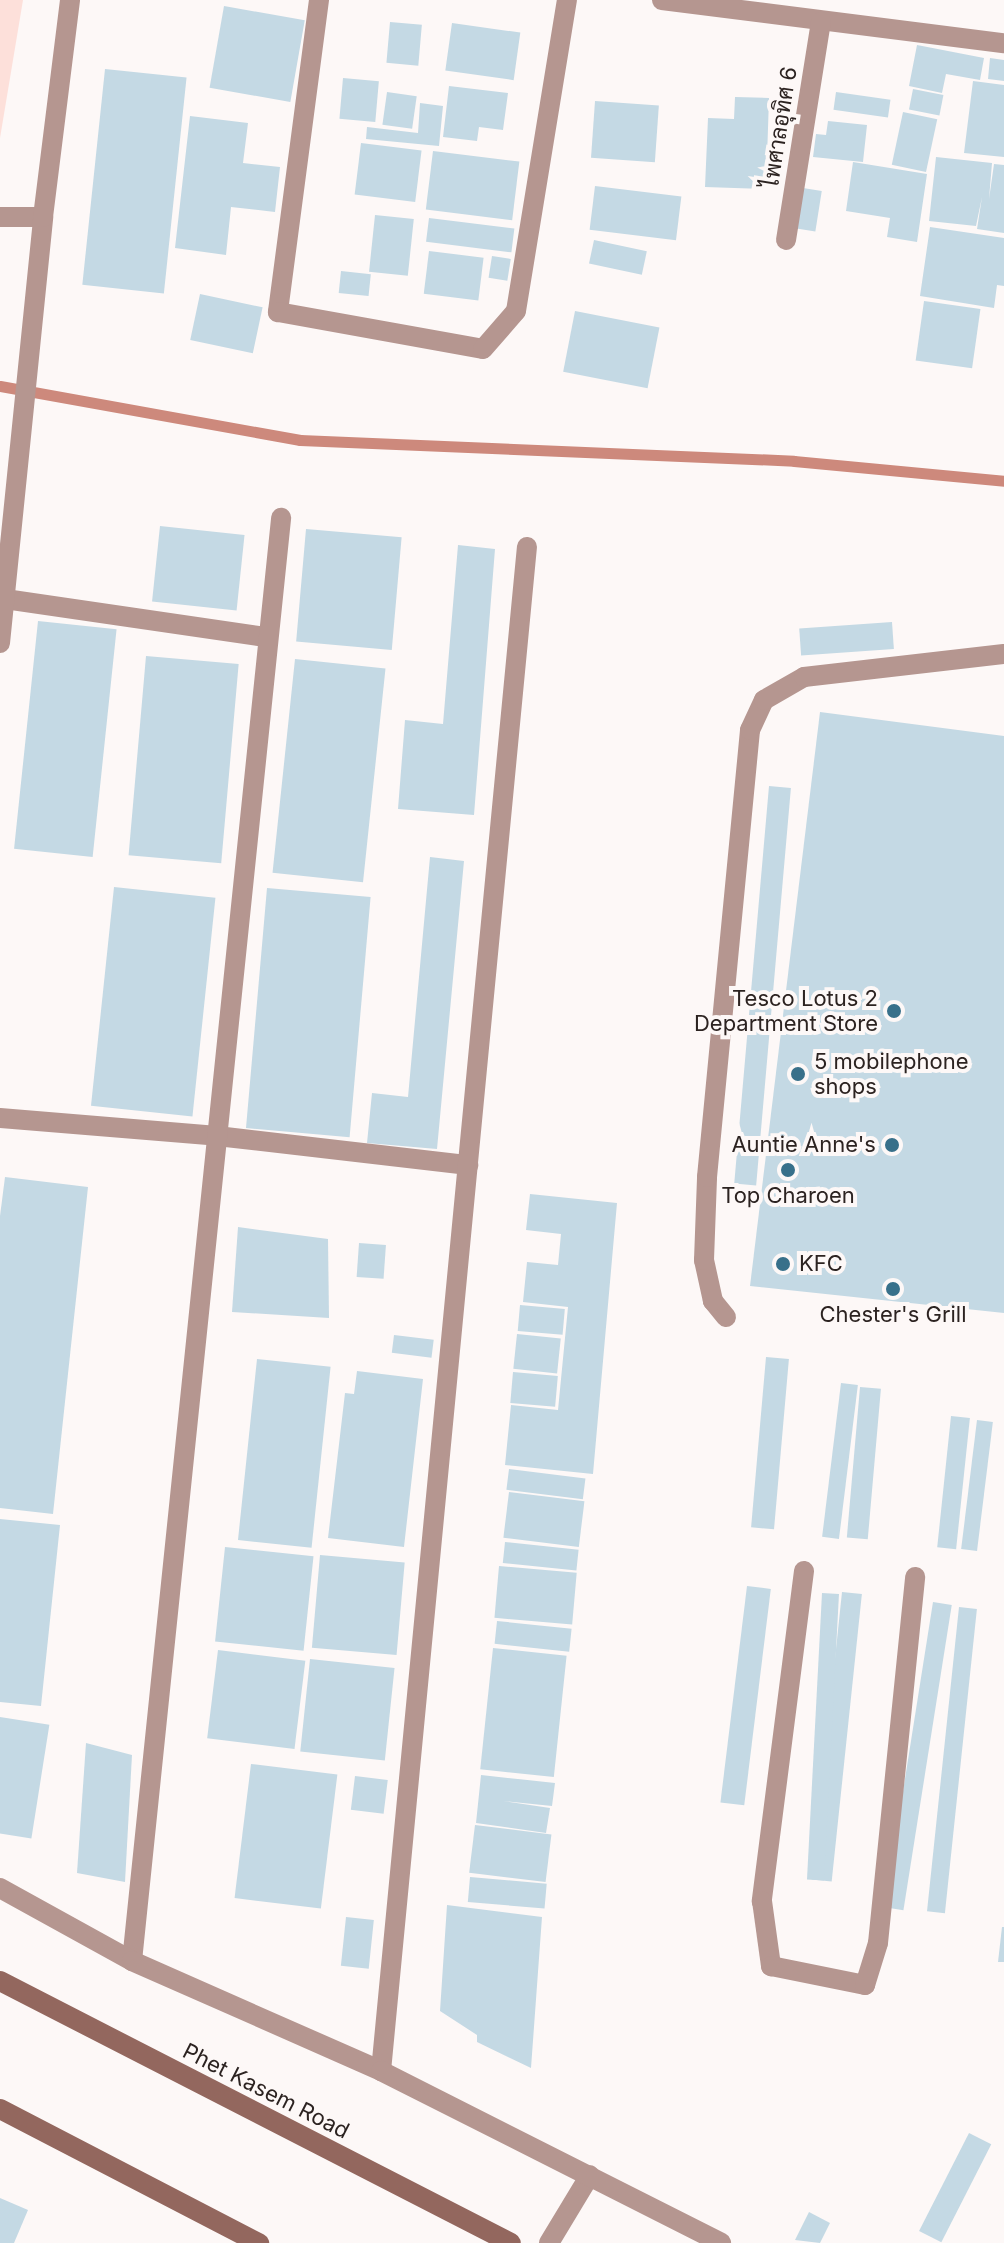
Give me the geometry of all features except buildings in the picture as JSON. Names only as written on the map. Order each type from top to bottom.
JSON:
[{"type":"main road","name":"Phet Kasem Road","points":[[0,1981],[511,2243]]},
{"type":"main road","points":[[0,2109],[259,2243]]},
{"type":"street","points":[[0,643],[43,217],[70,0]]},
{"type":"street","points":[[319,0],[278,312],[483,349],[516,311],[567,0]]},
{"type":"street","points":[[662,0],[809,13],[1004,43]]},
{"type":"street","name":"ไพศาลอุทิศ 6","points":[[786,240],[809,13]]},
{"type":"street","points":[[0,217],[43,217]]},
{"type":"street","points":[[132,1961],[281,518]]},
{"type":"street","points":[[381,2071],[527,547]]},
{"type":"street","points":[[5,599],[267,637]]},
{"type":"street","points":[[726,1317],[713,1301],[704,1260],[707,1177],[750,730],[764,700],[804,677],[1004,654]]},
{"type":"street","points":[[0,1118],[217,1136],[468,1165]]},
{"type":"street","points":[[804,1571],[762,1901],[769,1953],[771,1966],[865,1985],[878,1943],[915,1577]]},
{"type":"street","points":[[0,1888],[132,1961],[381,2071],[721,2243]]},
{"type":"street","points":[[549,2243],[590,2175]]},
{"type":"shaded area","points":[[0,0],[23,0],[0,138]]},
{"type":"waterway","points":[[0,386],[300,440],[794,461],[1004,481]]},
{"type":"place","name":"Tesco Lotus 2 Department Store","points":[[894,1011]]},
{"type":"place","name":"5 mobilephone shops","points":[[798,1074]]},
{"type":"place","name":"Auntie Anne's","points":[[892,1145]]},
{"type":"place","name":"Top Charoen","points":[[788,1170]]},
{"type":"place","name":"KFC","points":[[783,1264]]},
{"type":"place","name":"Chester's Grill","points":[[893,1289]]}]
